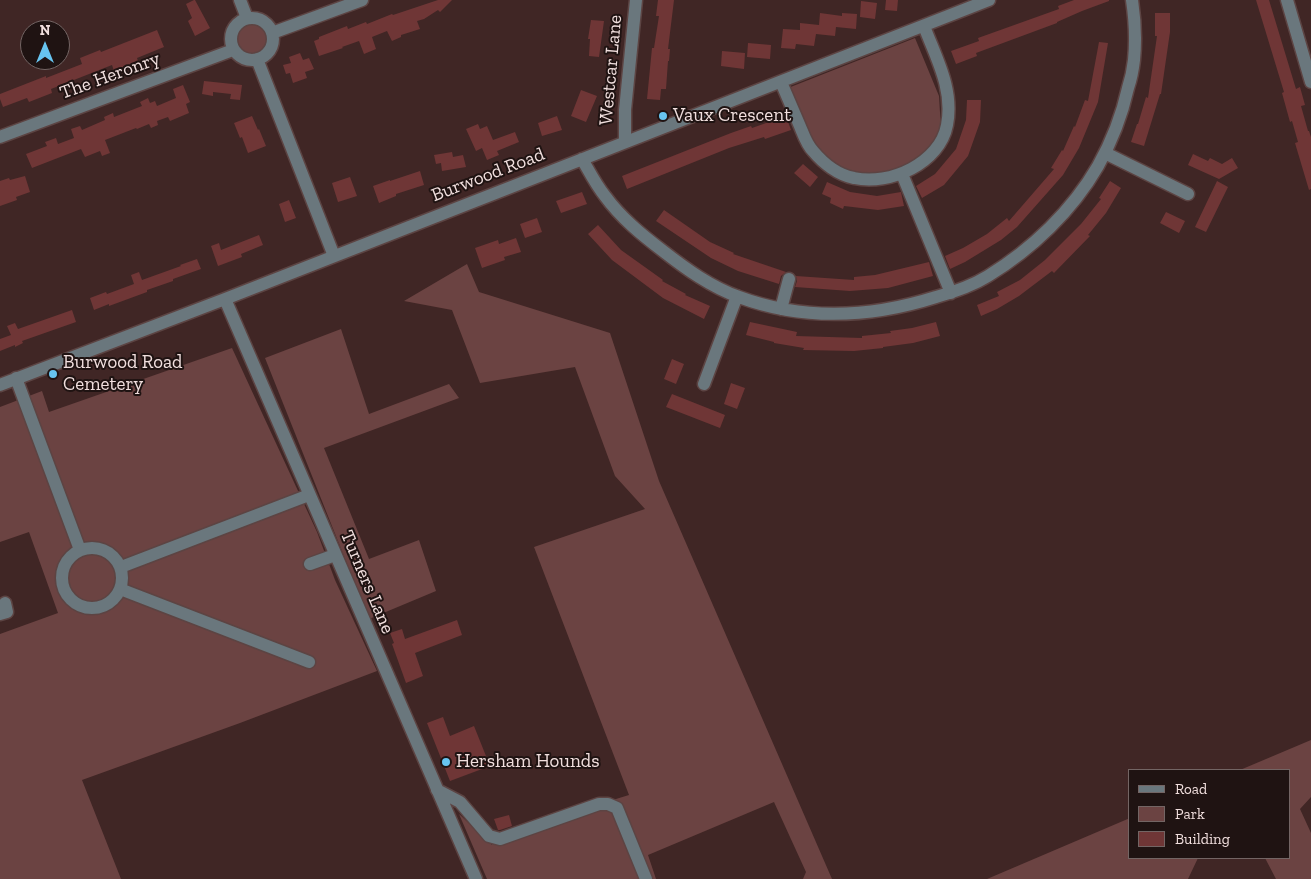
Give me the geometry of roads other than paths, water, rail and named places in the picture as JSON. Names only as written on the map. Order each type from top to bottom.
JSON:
[{"type":"street","points":[[240,0],[247,18]]},
{"type":"street","points":[[272,33],[362,0]]},
{"type":"street","name":"Westcar Lane","points":[[625,142],[625,110],[636,0]]},
{"type":"street","name":"Burwood Road","points":[[0,385],[924,26],[958,6],[989,0]]},
{"type":"street","points":[[582,158],[604,196],[633,228],[690,271],[737,296],[781,309],[812,314],[864,313],[910,305],[950,293],[987,276],[1032,244],[1064,213],[1088,182],[1115,132],[1123,110],[1134,62],[1135,37],[1132,0]]},
{"type":"street","points":[[1286,0],[1311,82]]},
{"type":"street","points":[[247,18],[260,19],[269,26],[272,33],[273,42],[271,48],[261,58],[245,59],[233,50],[230,41],[233,28],[238,22],[247,18]]},
{"type":"street","points":[[781,82],[806,140],[812,150],[829,167],[854,178],[887,178],[902,174],[927,159],[940,145],[947,126],[950,101],[946,83],[924,26]]},
{"type":"street","name":"The Heronry","points":[[0,137],[233,50]]},
{"type":"street","points":[[257,59],[334,256]]},
{"type":"street","points":[[1104,153],[1188,194]]},
{"type":"street","points":[[902,174],[950,293]]},
{"type":"street","points":[[781,309],[788,279]]},
{"type":"street","points":[[704,384],[737,296]]},
{"type":"street","name":"Turners Lane","points":[[225,299],[476,879]]},
{"type":"street","points":[[16,378],[80,550]]},
{"type":"street","points":[[120,567],[309,495]]},
{"type":"street","points":[[88,548],[105,550],[117,560],[122,578],[120,589],[115,598],[106,605],[96,608],[85,607],[75,603],[68,596],[63,586],[62,575],[65,565],[80,550],[88,548]]},
{"type":"street","points":[[310,564],[335,555]]},
{"type":"street","points":[[120,589],[309,662]]},
{"type":"street","points":[[437,790],[460,802],[489,836],[500,838],[599,804],[608,804],[617,808],[646,879]]},
{"type":"place","name":"Vaux Crescent","points":[[663,116]]},
{"type":"place","name":"Burwood Road Cemetery","points":[[53,374]]},
{"type":"place","name":"Hersham Hounds","points":[[446,762]]}]
